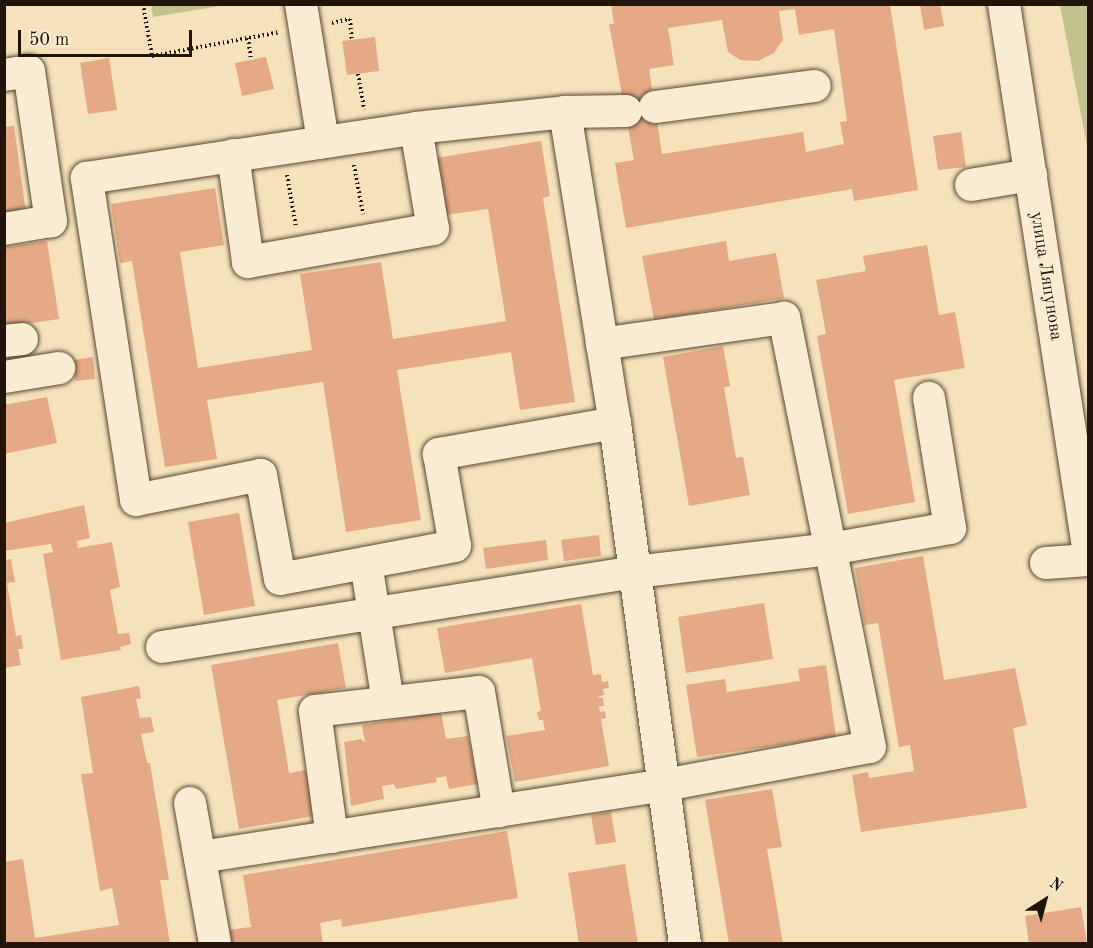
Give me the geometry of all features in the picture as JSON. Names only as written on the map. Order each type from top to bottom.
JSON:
[{"type":"street","name":"улица Ляпунова","points":[[1004,4],[1089,547]]},
{"type":"street","points":[[303,16],[347,138]]},
{"type":"street","points":[[4,75],[29,71],[51,221],[4,229]]},
{"type":"street","points":[[615,423],[439,454],[455,546],[280,579],[261,475],[136,500],[87,178],[416,128],[565,112],[640,109],[815,86]]},
{"type":"street","points":[[565,112],[615,423],[685,944]]},
{"type":"street","points":[[233,155],[248,262],[433,230],[416,128]]},
{"type":"street","points":[[971,185],[1031,175]]},
{"type":"street","points":[[200,857],[664,785],[870,747],[784,318],[602,345]]},
{"type":"street","points":[[4,377],[58,368]]},
{"type":"street","points":[[162,647],[635,572],[831,549],[950,528],[929,398]]},
{"type":"street","points":[[1046,562],[1089,560]]},
{"type":"street","points":[[366,563],[388,702]]},
{"type":"street","points":[[332,837],[315,711],[479,692],[499,811]]},
{"type":"street","points":[[190,803],[215,944]]},
{"type":"path","points":[[143,4],[152,56],[248,38],[303,16],[350,20],[352,40]]},
{"type":"path","points":[[248,38],[251,59]]},
{"type":"path","points":[[358,74],[347,138],[368,241]]},
{"type":"path","points":[[282,148],[300,253]]},
{"type":"green space","points":[[151,4],[226,4],[226,5],[153,17]]},
{"type":"green space","points":[[1060,5],[1088,5],[1088,151]]},
{"type":"building","points":[[611,4],[890,4],[918,190],[854,201],[852,189],[626,228],[615,163],[634,160],[609,24],[614,24]],"holes":[[[795,9],[799,35],[834,29],[847,121],[840,122],[844,144],[806,152],[803,132],[662,154],[649,69],[674,65],[668,28],[722,20],[728,52],[740,60],[758,61],[774,53],[783,40],[779,11]]]},
{"type":"building","points":[[920,4],[940,4],[944,26],[924,30]]},
{"type":"building","points":[[375,37],[379,71],[347,75],[342,41]]},
{"type":"building","points":[[266,57],[274,89],[242,96],[235,63]]},
{"type":"building","points":[[109,58],[117,110],[88,114],[80,63]]},
{"type":"building","points":[[14,126],[26,213],[4,216],[4,127]]},
{"type":"building","points":[[961,132],[966,167],[938,170],[933,136]]},
{"type":"building","points":[[541,141],[550,196],[543,198],[575,402],[520,410],[511,352],[397,370],[421,520],[346,532],[323,382],[207,400],[217,459],[165,467],[132,261],[120,263],[111,204],[215,188],[224,245],[180,252],[198,368],[312,350],[300,274],[381,262],[393,339],[506,321],[488,209],[445,215],[436,158]]},
{"type":"building","points":[[47,241],[59,319],[4,327],[4,247]]},
{"type":"building","points":[[726,241],[729,261],[776,253],[784,298],[654,320],[642,256]]},
{"type":"building","points":[[927,245],[939,315],[955,312],[965,368],[894,380],[915,502],[848,514],[817,336],[826,334],[816,280],[866,271],[863,256]]},
{"type":"building","points":[[723,346],[730,386],[724,387],[736,458],[743,457],[750,495],[689,506],[663,357]]},
{"type":"building","points":[[93,357],[95,379],[75,381],[73,360]]},
{"type":"building","points":[[47,397],[57,443],[4,454],[4,405]]},
{"type":"building","points":[[84,505],[90,538],[77,541],[78,548],[112,542],[120,587],[110,590],[118,634],[129,633],[131,644],[120,647],[121,650],[61,660],[43,554],[53,552],[51,544],[4,551],[4,523]]},
{"type":"building","points":[[239,513],[255,606],[204,615],[188,522]]},
{"type":"building","points":[[599,535],[601,556],[564,561],[561,540]]},
{"type":"building","points":[[546,540],[548,560],[486,569],[483,548]]},
{"type":"building","points":[[923,556],[944,680],[1015,668],[1027,725],[1013,728],[1027,808],[861,832],[852,775],[868,772],[869,778],[914,771],[910,745],[899,747],[878,623],[865,625],[855,568]]},
{"type":"building","points":[[11,559],[15,582],[7,583],[16,636],[21,635],[23,649],[18,649],[21,665],[4,668],[4,560]]},
{"type":"building","points":[[764,603],[773,659],[686,673],[678,617]]},
{"type":"building","points":[[581,604],[593,675],[601,674],[602,682],[608,681],[609,688],[603,689],[604,695],[597,697],[603,698],[604,706],[599,706],[600,712],[605,711],[606,718],[601,719],[609,766],[515,782],[506,736],[545,730],[543,720],[539,720],[537,712],[541,711],[532,658],[445,673],[437,628]]},
{"type":"building","points":[[338,643],[346,688],[277,700],[289,773],[306,770],[314,816],[239,829],[211,665]]},
{"type":"building","points":[[826,665],[836,737],[697,757],[686,685],[725,679],[727,692],[800,681],[798,669]]},
{"type":"building","points":[[139,686],[141,698],[136,699],[140,718],[151,717],[154,732],[141,734],[147,763],[150,763],[169,880],[160,880],[170,944],[4,944],[4,862],[23,859],[35,938],[119,925],[112,888],[100,891],[81,774],[93,773],[81,697]]},
{"type":"building","points":[[441,712],[446,739],[468,736],[478,784],[449,789],[446,776],[436,778],[437,782],[396,789],[394,784],[382,786],[384,799],[351,806],[344,742],[361,739],[365,743],[362,725]]},
{"type":"building","points":[[772,789],[782,847],[767,849],[783,944],[729,944],[705,800]]},
{"type":"building","points":[[611,812],[616,842],[596,845],[591,815]]},
{"type":"building","points":[[507,831],[518,898],[342,927],[341,919],[320,923],[323,944],[229,944],[227,930],[251,927],[243,875]]},
{"type":"building","points":[[625,864],[638,944],[579,944],[568,873]]},
{"type":"building","points":[[1081,907],[1087,944],[1029,944],[1025,916]]}]
